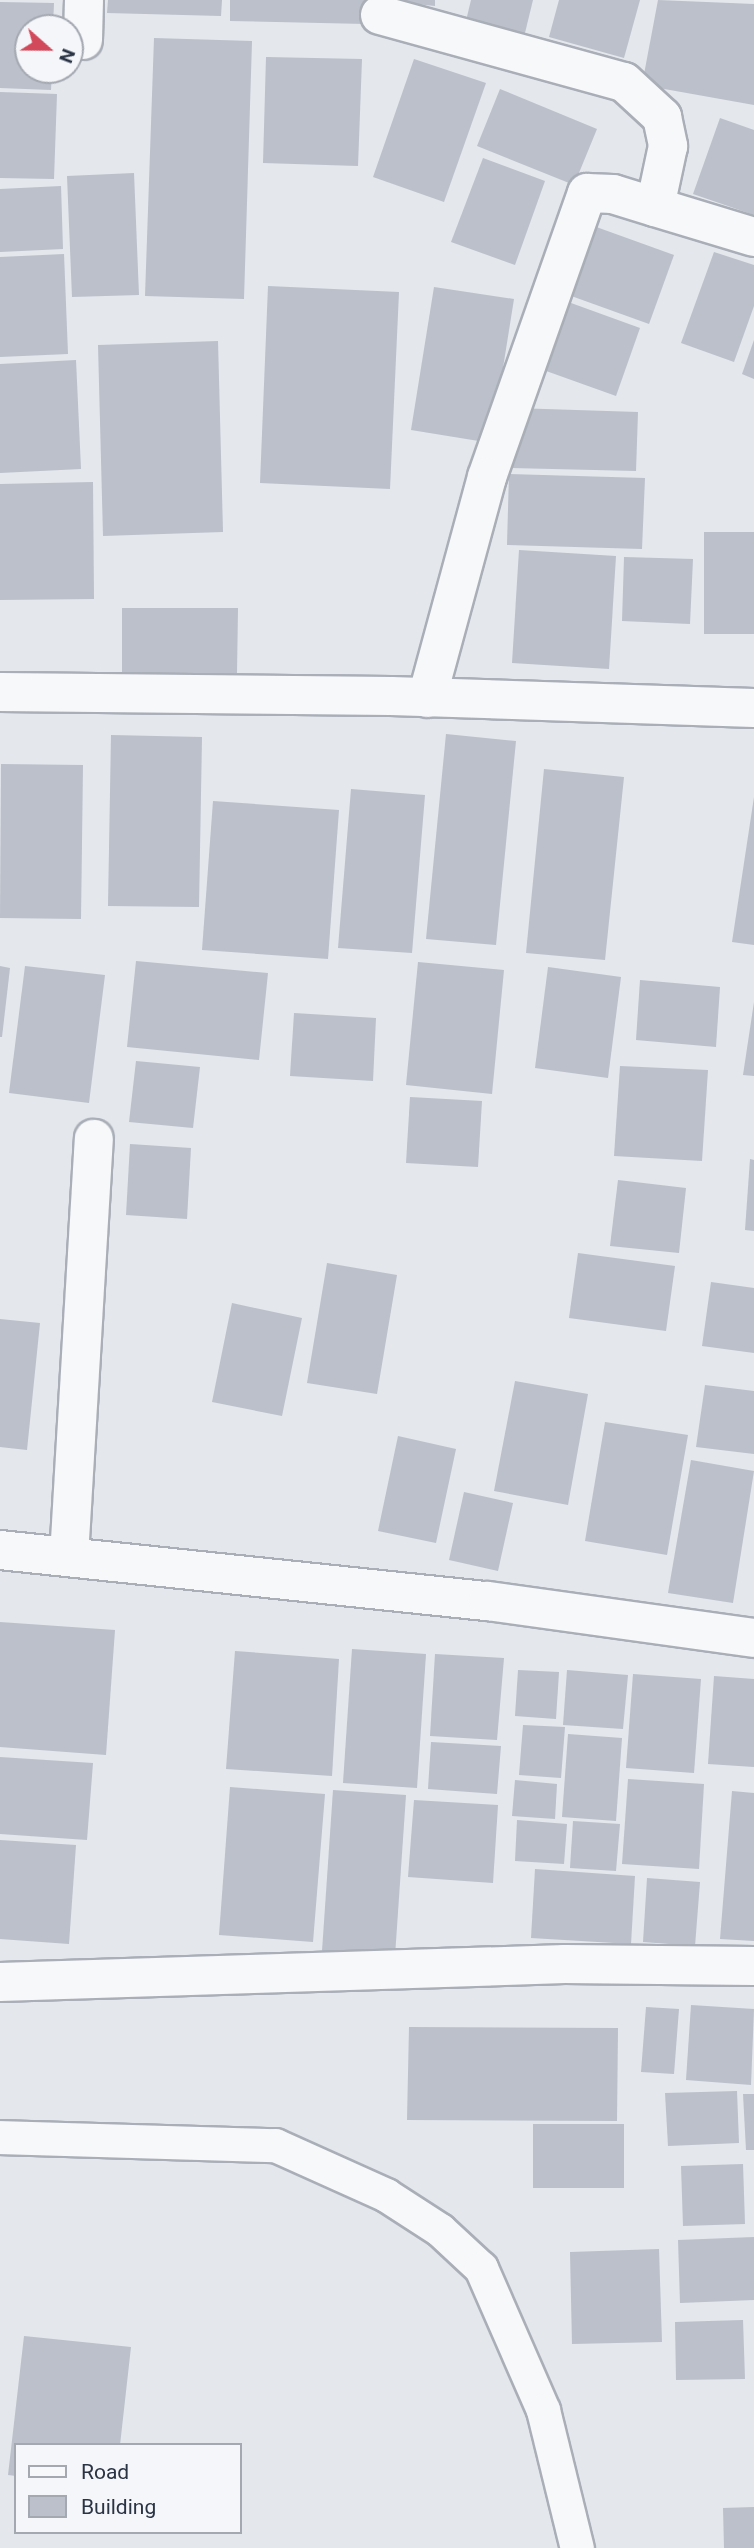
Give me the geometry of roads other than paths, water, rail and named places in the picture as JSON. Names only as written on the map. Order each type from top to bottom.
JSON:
[{"type":"street","points":[[380,15],[624,82],[662,117],[668,146],[655,207]]},
{"type":"street","points":[[427,698],[487,477],[587,193],[613,194],[754,237]]},
{"type":"street","points":[[0,692],[427,698],[754,708]]},
{"type":"street","points":[[69,1557],[94,1139]]},
{"type":"street","points":[[0,1550],[488,1601],[754,1638]]},
{"type":"street","points":[[0,1982],[565,1964],[754,1966]]},
{"type":"lane","points":[[0,2137],[275,2145],[386,2195],[440,2230],[481,2268],[512,2339],[542,2410],[577,2548]]}]
